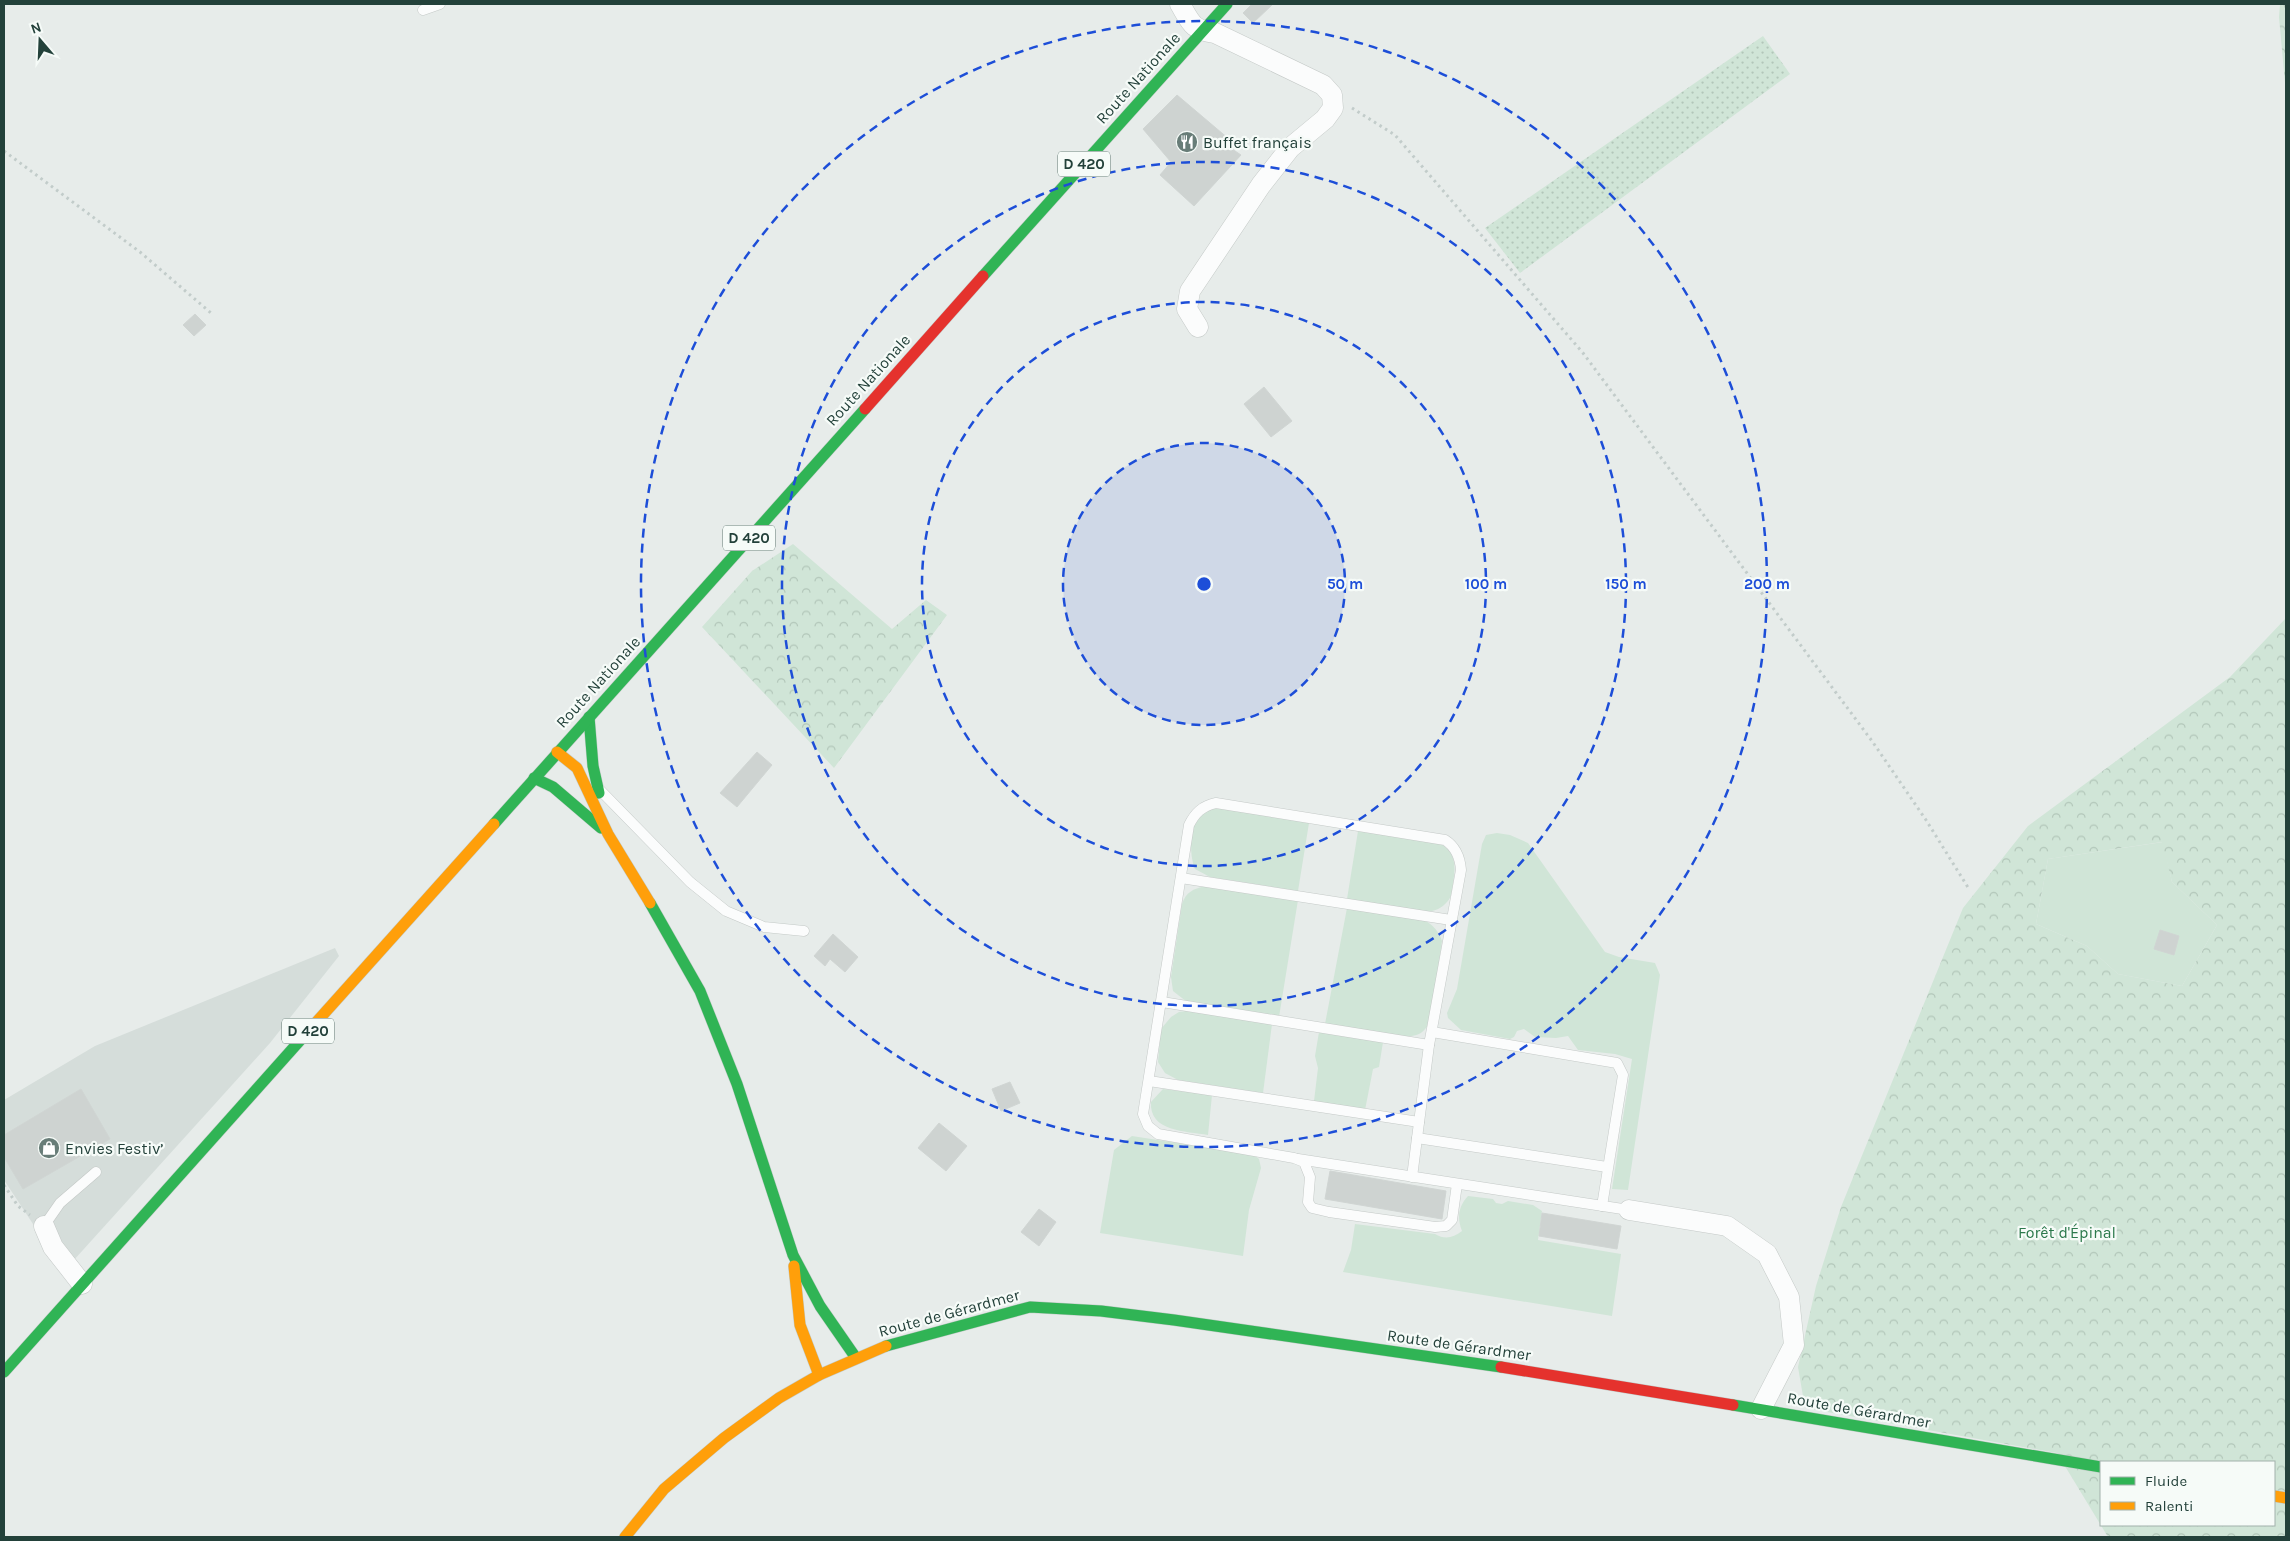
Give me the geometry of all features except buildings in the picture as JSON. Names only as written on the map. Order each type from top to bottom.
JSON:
[{"type":"main road","name":"Route Nationale","points":[[534,778],[1227,4]]},
{"type":"main road","points":[[589,716],[593,766],[608,834]]},
{"type":"main road","points":[[557,752],[577,768],[608,834],[676,946],[700,991],[737,1084],[793,1255],[820,1306],[856,1358]]},
{"type":"main road","points":[[534,778],[553,787],[608,834]]},
{"type":"main road","name":"D 420","points":[[4,1372],[534,778]]},
{"type":"main road","points":[[793,1255],[800,1325],[819,1375]]},
{"type":"main road","name":"Route de Gérardmer","points":[[625,1537],[664,1489],[716,1445],[779,1398],[819,1375],[892,1343],[1030,1307],[1101,1310],[1588,1380],[2100,1467]]},
{"type":"street","points":[[1180,4],[1193,27],[1215,33],[1323,85],[1332,95],[1333,108],[1325,119],[1290,148],[1261,184],[1190,291],[1187,309],[1198,327]]},
{"type":"street","points":[[1629,1210],[1727,1226],[1767,1254],[1789,1297],[1794,1345],[1761,1409]]},
{"type":"street","points":[[44,1226],[53,1247],[82,1284]]},
{"type":"lane","points":[[423,10],[440,4]]},
{"type":"lane","points":[[598,788],[690,882],[726,911],[764,927],[804,931]]},
{"type":"lane","points":[[1412,1177],[1430,1044],[1460,870],[1460,860],[1452,844],[1445,840],[1216,803],[1206,806],[1195,814],[1189,825],[1143,1114],[1148,1126],[1158,1134],[1294,1158],[1412,1177],[1457,1184],[1629,1210]]},
{"type":"lane","points":[[1181,878],[1451,920]]},
{"type":"lane","points":[[1162,1002],[1430,1044]]},
{"type":"lane","points":[[1432,1032],[1616,1063],[1623,1076],[1602,1206]]},
{"type":"lane","points":[[1149,1081],[1419,1122]]},
{"type":"lane","points":[[1417,1138],[1607,1167]]},
{"type":"lane","points":[[1294,1158],[1304,1162],[1310,1177],[1308,1202],[1312,1208],[1329,1212],[1435,1227],[1446,1226],[1452,1220],[1457,1184]]},
{"type":"lane","points":[[44,1226],[60,1203],[96,1172]]},
{"type":"path","points":[[1332,95],[1395,135],[1583,353],[1872,741],[1926,820],[1969,889]]},
{"type":"path","points":[[4,151],[140,252],[211,314]]},
{"type":"path","points":[[4,1186],[18,1206],[44,1226]]},
{"type":"shaded area","points":[[335,948],[339,956],[270,1043],[64,1271],[4,1180],[4,1100],[95,1046]]},
{"type":"green space","points":[[2280,4],[2286,4],[2286,94],[2279,17]]},
{"type":"green space","points":[[1763,36],[1790,74],[1520,273],[1485,228]]},
{"type":"green space","points":[[793,544],[892,629],[926,600],[947,615],[834,768],[702,627],[752,571]]},
{"type":"green space","name":"Forêt d'Épinal","points":[[2286,618],[2286,1537],[2108,1537],[2101,1526],[2275,1526],[2275,1461],[2100,1461],[2100,1524],[2057,1453],[1805,1408],[1798,1367],[1816,1286],[1841,1207],[1963,908],[2028,826],[2230,677]],"holes":[[[2162,842],[2172,882],[2217,925],[2182,986],[2118,974],[2087,946],[2036,924],[2048,859]]]},
{"type":"green space","points":[[1216,808],[1309,823],[1298,891],[1210,877],[1195,869],[1191,845],[1194,825],[1202,814]]},
{"type":"green space","points":[[1358,831],[1440,843],[1449,851],[1454,860],[1454,877],[1449,900],[1441,908],[1427,912],[1347,899]]},
{"type":"green space","points":[[1497,833],[1510,835],[1528,843],[1605,952],[1619,957],[1655,963],[1660,975],[1628,1190],[1612,1189],[1632,1059],[1615,1054],[1578,1050],[1568,1036],[1556,1038],[1535,1037],[1524,1029],[1517,1031],[1514,1037],[1510,1039],[1461,1030],[1448,1018],[1447,1013],[1457,989],[1482,844],[1486,835]]},
{"type":"green space","points":[[2163,842],[2172,882],[2217,925],[2182,986],[2118,974],[2087,946],[2036,924],[2048,859]]},
{"type":"green space","points":[[1205,886],[1298,900],[1279,1017],[1187,1002],[1173,991],[1171,977],[1182,904],[1190,892]]},
{"type":"green space","points":[[1347,908],[1426,921],[1434,927],[1439,935],[1442,941],[1431,1018],[1419,1034],[1411,1036],[1388,1035],[1325,1024]]},
{"type":"green space","points":[[1186,1011],[1272,1024],[1263,1093],[1178,1080],[1165,1073],[1158,1062],[1161,1029],[1171,1017],[1179,1012]]},
{"type":"green space","points":[[1319,1032],[1383,1042],[1379,1067],[1373,1069],[1365,1110],[1314,1101],[1318,1068],[1315,1056]]},
{"type":"green space","points":[[1163,1089],[1212,1095],[1208,1135],[1170,1128],[1162,1125],[1156,1119],[1152,1112],[1151,1102]]},
{"type":"green space","points":[[1132,1136],[1254,1155],[1259,1159],[1261,1168],[1249,1210],[1243,1256],[1100,1233],[1114,1150]]},
{"type":"green space","points":[[1468,1196],[1493,1199],[1496,1203],[1502,1204],[1508,1201],[1533,1205],[1542,1211],[1538,1240],[1621,1254],[1612,1316],[1343,1272],[1351,1250],[1355,1224],[1435,1234],[1446,1238],[1452,1237],[1462,1231],[1459,1213],[1462,1204]]},
{"type":"traffic: fast","points":[[983,276],[1227,4]]},
{"type":"traffic: fast","points":[[494,824],[865,409]]},
{"type":"traffic: fast","points":[[589,717],[593,766],[599,793]]},
{"type":"traffic: fast","points":[[534,778],[553,787],[601,828]]},
{"type":"traffic: fast","points":[[650,903],[700,991],[737,1084],[793,1255],[820,1306],[856,1358]]},
{"type":"traffic: fast","points":[[4,1372],[312,1027]]},
{"type":"traffic: fast","points":[[886,1346],[1030,1307],[1101,1311],[1174,1320],[1501,1367]]},
{"type":"traffic: fast","points":[[1733,1405],[2100,1467]]},
{"type":"traffic: slow","points":[[557,752],[577,768],[608,834],[650,903]]},
{"type":"traffic: slow","points":[[312,1027],[494,824]]},
{"type":"traffic: slow","points":[[794,1266],[800,1325],[819,1375]]},
{"type":"traffic: slow","points":[[625,1537],[664,1489],[724,1438],[779,1398],[819,1375],[886,1346]]},
{"type":"traffic: slow","points":[[2275,1496],[2286,1498]]},
{"type":"traffic: jam","points":[[865,409],[983,276]]},
{"type":"traffic: jam","points":[[1501,1367],[1733,1405]]},
{"type":"place","name":"Buffet français","points":[[1187,142]]},
{"type":"place","name":"Envies Festiv’","points":[[49,1148]]}]
